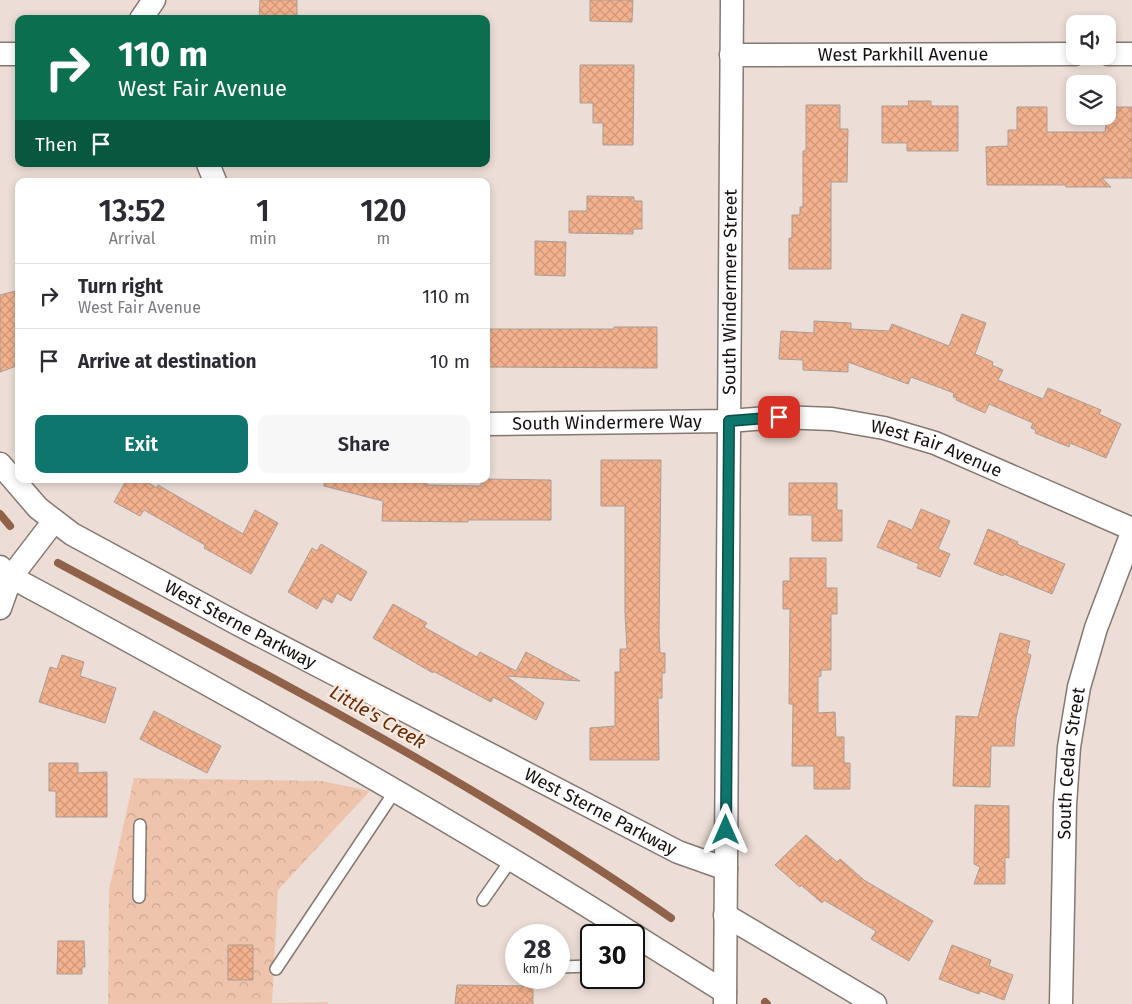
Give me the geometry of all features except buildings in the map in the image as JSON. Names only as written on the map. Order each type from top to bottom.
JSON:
[{"type":"street","points":[[144,15],[154,0]]},
{"type":"street","name":"South Windermere Street","points":[[725,998],[732,0]]},
{"type":"street","points":[[0,54],[15,54]]},
{"type":"street","name":"West Parkhill Avenue","points":[[731,55],[1066,54]]},
{"type":"street","points":[[1116,54],[1132,54]]},
{"type":"street","name":"West Fair Avenue","points":[[729,421],[779,417],[832,419],[884,428],[935,443],[1132,531]]},
{"type":"street","name":"South Windermere Way","points":[[490,424],[729,421]]},
{"type":"street","name":"West Sterne Parkway","points":[[0,464],[15,481]]},
{"type":"street","name":"West Sterne Parkway","points":[[16,483],[38,508],[72,534],[238,624],[670,848],[726,869]]},
{"type":"street","points":[[0,608],[5,572],[54,521]]},
{"type":"street","name":"South Cedar Street","points":[[1061,1004],[1065,805],[1069,747],[1079,687],[1096,628],[1132,531]]},
{"type":"street","points":[[5,572],[205,682],[395,791],[613,924]]},
{"type":"street","points":[[725,915],[875,1004]]},
{"type":"street","points":[[645,945],[725,998]]},
{"type":"lane","points":[[276,969],[395,791]]},
{"type":"lane","points":[[139,897],[140,825]]},
{"type":"lane","points":[[483,900],[511,860]]},
{"type":"green space","points":[[134,778],[322,781],[370,791],[278,890],[272,1003],[328,1002],[328,1004],[108,1004],[109,890]]},
{"type":"waterway","name":"Little's Creek","points":[[0,514],[10,526]]},
{"type":"waterway","name":"Little's Creek","points":[[58,563],[370,731],[523,821],[671,918]]},
{"type":"route","points":[[726,830],[729,421],[779,417]]}]
